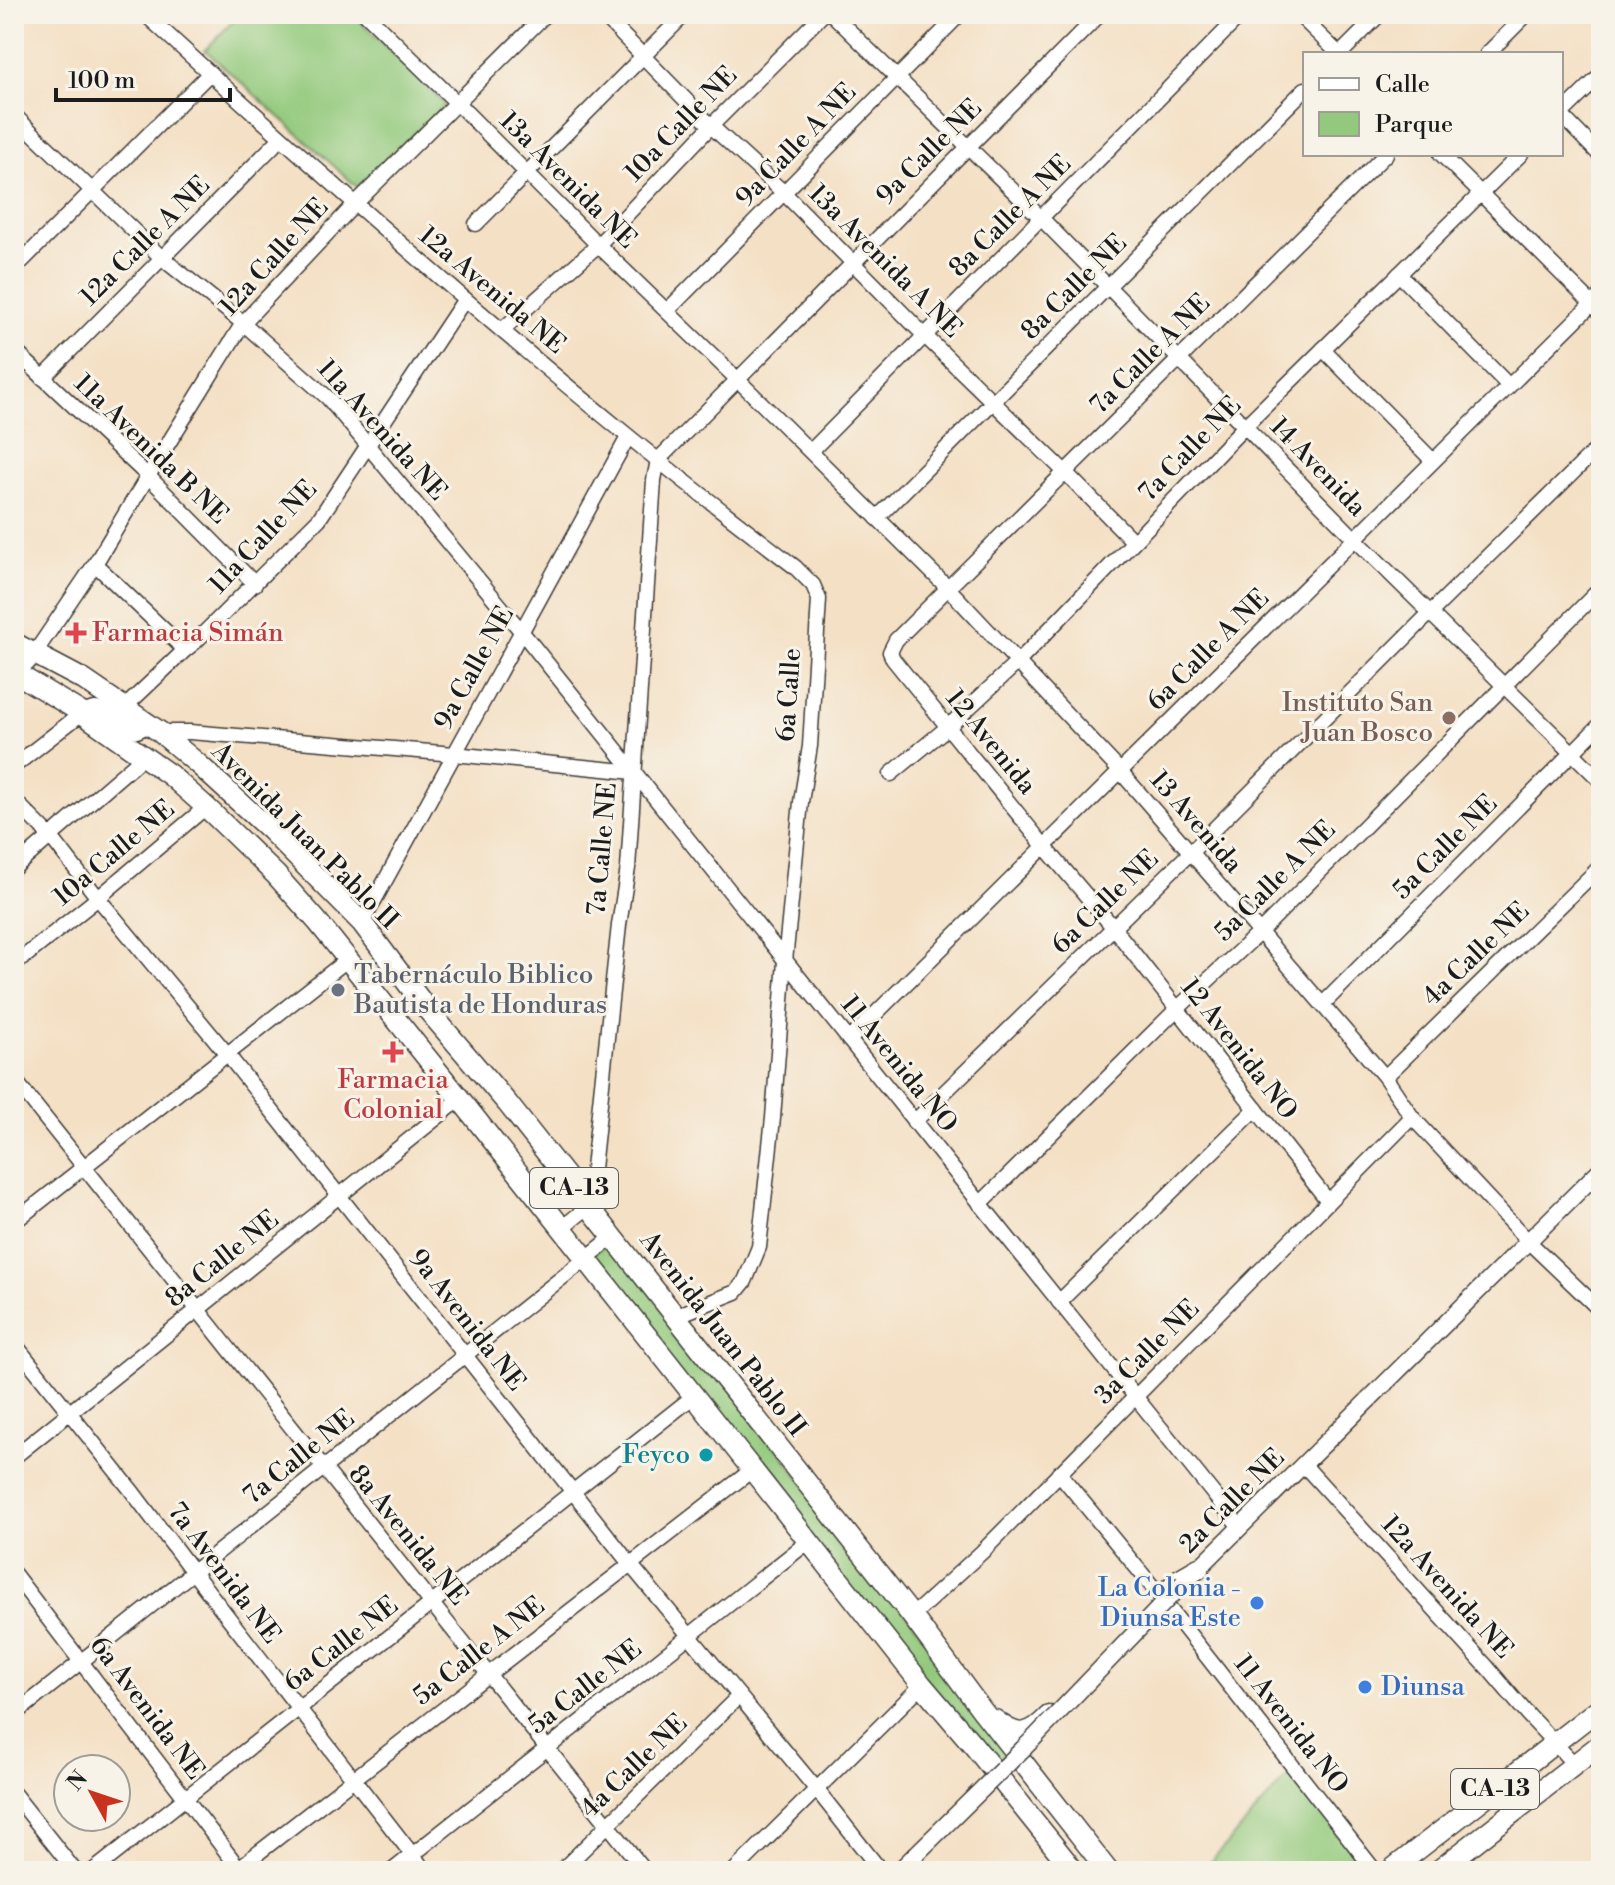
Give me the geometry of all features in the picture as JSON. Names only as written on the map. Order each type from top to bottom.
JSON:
[{"type":"highway","name":"Avenida Juan Pablo II","points":[[14,643],[84,680],[155,729],[270,830],[362,923],[427,1009],[508,1104],[912,1616],[1060,1811],[1090,1833],[1110,1869]]},
{"type":"highway","name":"Avenida Juan Pablo II","points":[[14,670],[144,756],[206,807],[276,875],[317,921],[922,1685],[1074,1871]]},
{"type":"highway","points":[[1042,1787],[1031,1755],[1041,1732],[1164,1602],[1180,1579],[1199,1568]]},
{"type":"highway","name":"CA-13","points":[[1390,1871],[1601,1707]]},
{"type":"highway","points":[[981,1709],[1006,1729],[1019,1734],[1041,1732]]},
{"type":"highway","name":"CA-13","points":[[1438,1871],[1601,1744]]},
{"type":"highway","points":[[908,1871],[975,1797],[983,1774],[974,1746]]},
{"type":"highway","points":[[891,1871],[975,1797],[994,1791],[1005,1793],[1021,1804]]},
{"type":"highway","points":[[1040,1829],[1060,1871]]},
{"type":"main road","name":"2a Calle NE","points":[[899,1871],[1034,1738],[1183,1583],[1601,1169]]},
{"type":"street","name":"12a Avenida NE","points":[[145,14],[465,299],[628,437],[795,567],[817,591]]},
{"type":"street","name":"13a Avenida NE","points":[[366,14],[737,379]]},
{"type":"street","name":"12a Calle NE","points":[[35,653],[95,564],[243,323],[355,204],[546,14]]},
{"type":"street","name":"13a Avenida A NE","points":[[602,14],[711,126],[783,192],[1133,541]]},
{"type":"street","points":[[476,224],[685,14]]},
{"type":"street","name":"10a Calle NE","points":[[502,330],[598,245],[823,14]]},
{"type":"street","name":"14 Avenida","points":[[832,14],[1041,218],[1355,539],[1601,781]]},
{"type":"street","name":"9a Calle A NE","points":[[667,311],[960,14]]},
{"type":"street","name":"9a Calle NE","points":[[658,460],[1100,14]]},
{"type":"street","name":"8a Calle A NE","points":[[811,451],[1242,14]]},
{"type":"street","points":[[1298,14],[1337,52]]},
{"type":"street","points":[[1341,52],[1380,14]]},
{"type":"street","points":[[1489,52],[1527,14]]},
{"type":"street","points":[[14,269],[210,73]]},
{"type":"street","points":[[1563,113],[1601,75]]},
{"type":"street","name":"8a Calle NE","points":[[877,518],[1303,91]]},
{"type":"street","name":"11a Avenida NE","points":[[14,115],[162,258],[243,323],[328,398],[521,631]]},
{"type":"street","points":[[1563,117],[1601,156]]},
{"type":"street","name":"12a Calle A NE","points":[[43,378],[281,138]]},
{"type":"street","name":"7a Calle A NE","points":[[948,588],[1384,156]]},
{"type":"street","points":[[1443,156],[1598,304]]},
{"type":"street","name":"7a Calle NE","points":[[891,774],[948,727],[1018,662],[1245,426],[1519,156]]},
{"type":"street","points":[[1399,274],[1509,386]]},
{"type":"street","name":"11a Calle NE","points":[[125,707],[319,519],[465,299]]},
{"type":"street","name":"6a Calle A NE","points":[[849,1040],[1509,386],[1598,304]]},
{"type":"street","points":[[1323,349],[1433,461]]},
{"type":"street","name":"11a Avenida B NE","points":[[14,350],[148,476],[255,584]]},
{"type":"street","name":"13 Avenida","points":[[737,379],[948,588],[1120,771],[1385,1077],[1412,1117],[1528,1241],[1601,1311]]},
{"type":"street","name":"9a Calle NE","points":[[362,923],[628,437]]},
{"type":"street","name":"6a Calle NE","points":[[914,1122],[1601,445]]},
{"type":"street","name":"7a Calle NE","points":[[589,1206],[619,925],[628,868],[654,480],[658,460]]},
{"type":"street","points":[[95,564],[185,650]]},
{"type":"street","name":"12 Avenida","points":[[948,588],[896,640],[890,652],[893,659],[1113,927]]},
{"type":"street","name":"5a Calle A NE","points":[[980,1204],[1177,1009],[1260,932],[1601,588]]},
{"type":"street","name":"6a Calle","points":[[785,961],[801,802],[810,746],[817,591]]},
{"type":"street","name":"11 Avenida NO","points":[[521,631],[1240,1527]]},
{"type":"street","points":[[14,670],[23,667],[35,653]]},
{"type":"street","points":[[14,766],[82,713],[94,709],[137,731],[155,729],[634,772]]},
{"type":"street","name":"5a Calle NE","points":[[1323,1004],[1601,724]]},
{"type":"street","points":[[14,868],[144,756]]},
{"type":"street","name":"9a Avenida NE","points":[[14,800],[51,837],[227,1054],[630,1564],[881,1871]]},
{"type":"street","name":"10a Calle NE","points":[[14,965],[206,807]]},
{"type":"street","name":"4a Calle NE","points":[[1385,1077],[1601,866]]},
{"type":"street","name":"12 Avenida NO","points":[[1113,927],[1328,1201]]},
{"type":"street","points":[[14,1222],[348,959]]},
{"type":"street","points":[[676,1316],[736,1292],[745,1281],[759,1247],[785,961]]},
{"type":"street","name":"8a Avenida NE","points":[[14,1079],[645,1871]]},
{"type":"street","name":"8a Calle NE","points":[[14,1457],[460,1099]]},
{"type":"street","points":[[1059,1302],[1256,1109]]},
{"type":"street","name":"3a Calle NE","points":[[912,1616],[982,1552],[1412,1117]]},
{"type":"street","points":[[562,1228],[589,1206]]},
{"type":"street","name":"7a Calle NE","points":[[14,1715],[613,1237]]},
{"type":"street","name":"7a Avenida NE","points":[[14,1343],[425,1871]]},
{"type":"street","name":"6a Calle NE","points":[[93,1871],[694,1396]]},
{"type":"street","name":"12a Avenida NE","points":[[1303,1464],[1575,1765]]},
{"type":"street","name":"5a Calle A NE","points":[[238,1870],[752,1470]]},
{"type":"street","name":"11 Avenida NO","points":[[1059,1473],[1375,1871]]},
{"type":"street","name":"5a Calle NE","points":[[392,1871],[809,1541]]},
{"type":"street","name":"6a Avenida NE","points":[[14,1574],[238,1870]]},
{"type":"street","points":[[734,1871],[922,1685]]},
{"type":"street","name":"4a Calle NE","points":[[561,1871],[739,1696]]},
{"type":"street","points":[[14,1794],[75,1871]]},
{"type":"green space","points":[[240,14],[353,14],[445,105],[357,187],[205,50]]},
{"type":"green space","points":[[613,1238],[1012,1749],[991,1768],[586,1259]]},
{"type":"green space","points":[[1292,1772],[1369,1871],[1202,1871]]},
{"type":"place","name":"Farmacia Simán","points":[[76,633]]},
{"type":"place","name":"Instituto San Juan Bosco","points":[[1449,718]]},
{"type":"place","name":"Tabernáculo Biblico Bautista de Honduras","points":[[338,990]]},
{"type":"place","name":"Farmacia Colonial","points":[[393,1052]]},
{"type":"place","name":"Feyco","points":[[706,1455]]},
{"type":"place","name":"La Colonia - Diunsa Este","points":[[1257,1603]]},
{"type":"place","name":"Diunsa","points":[[1365,1687]]}]
